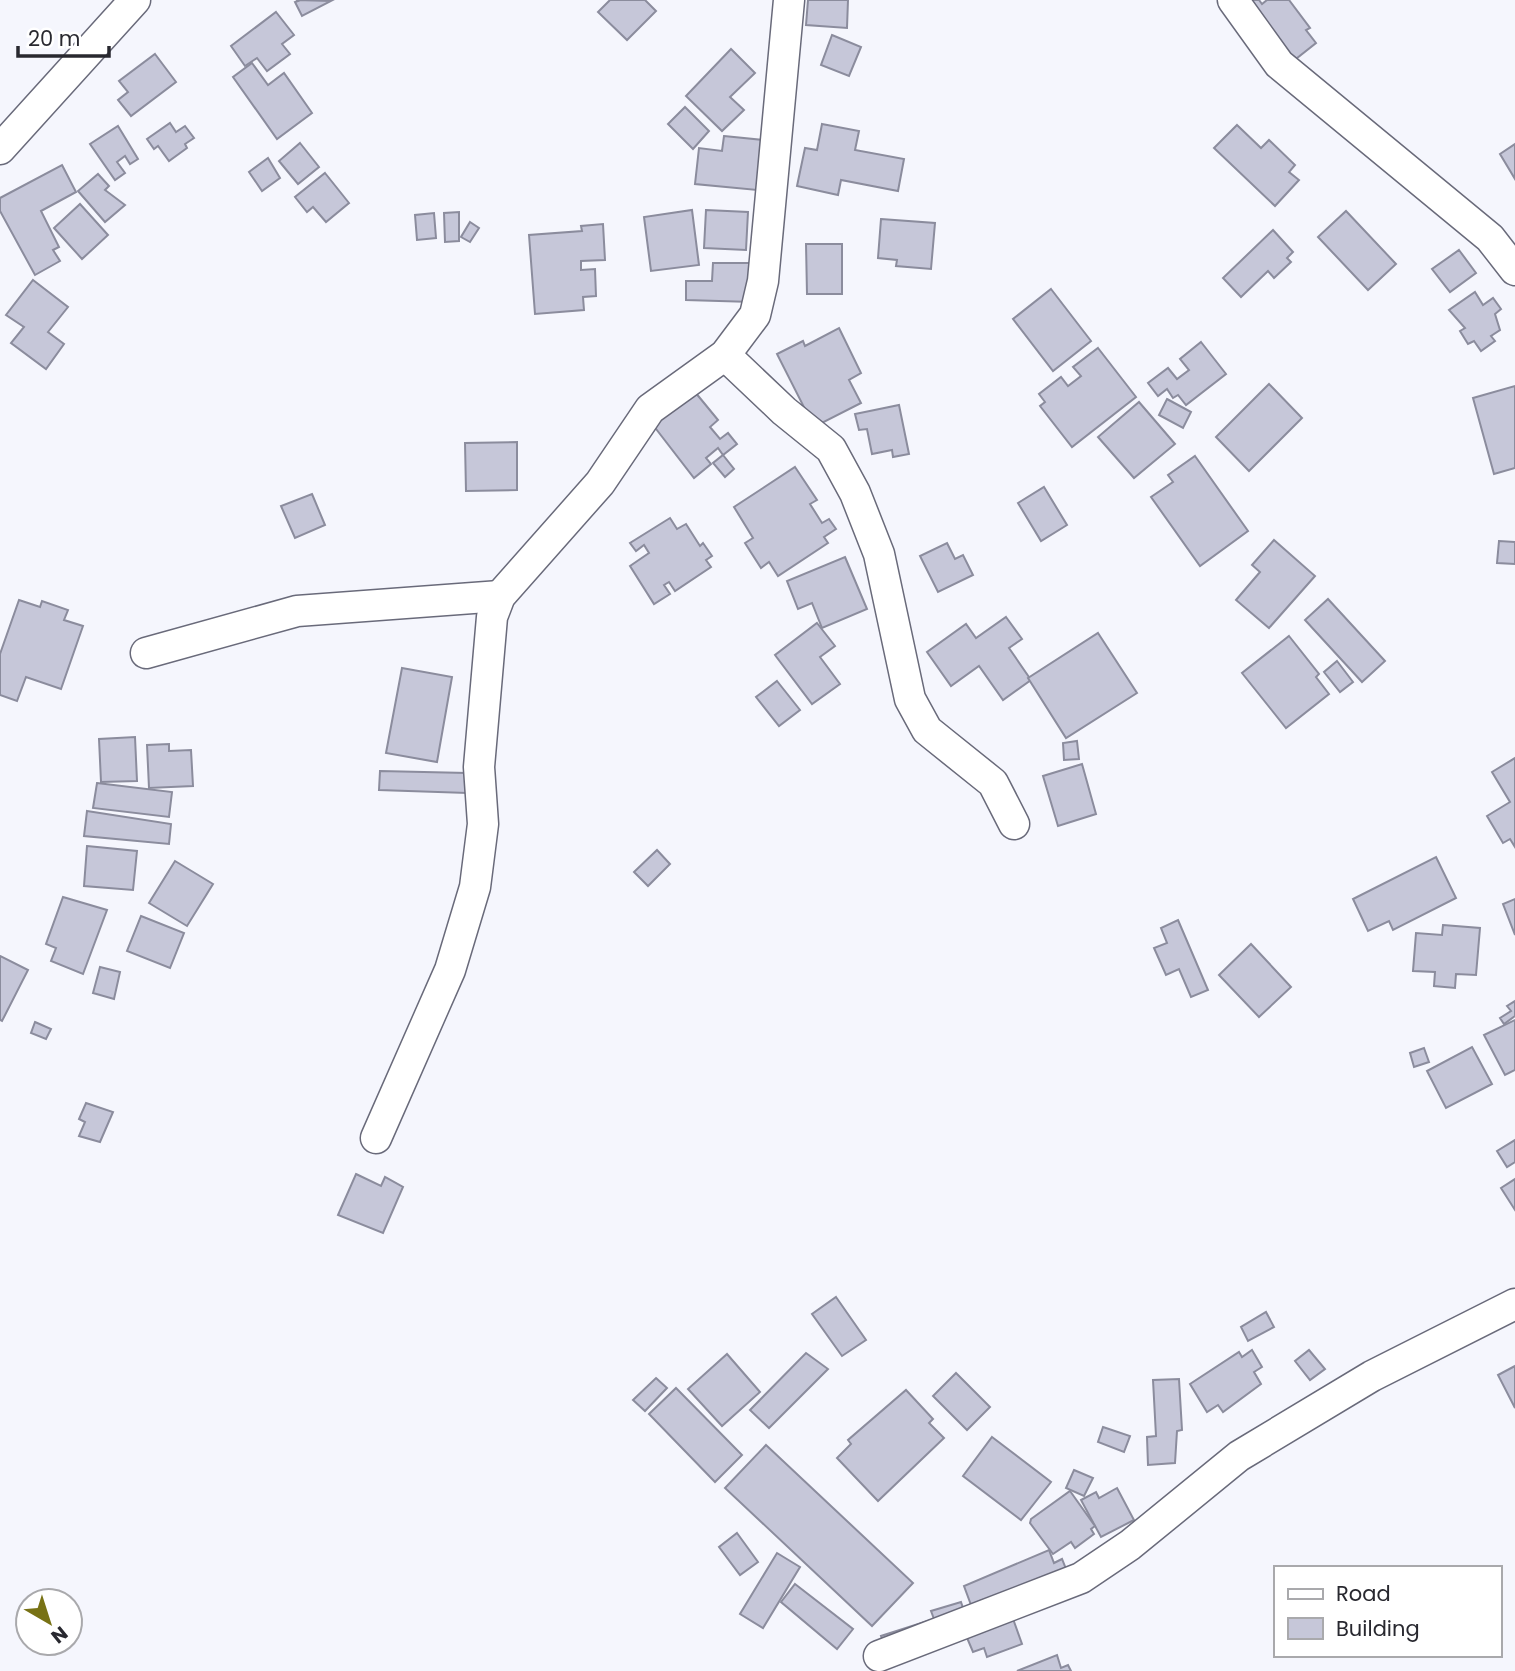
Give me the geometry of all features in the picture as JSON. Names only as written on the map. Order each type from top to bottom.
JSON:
[{"type":"street","points":[[0,149],[135,0]]},
{"type":"street","points":[[376,1138],[450,970],[475,887],[483,824],[479,767],[492,617],[500,596],[600,484],[650,409],[725,355],[755,315],[764,281],[789,0]]},
{"type":"street","points":[[1233,0],[1279,64],[1490,238],[1515,270]]},
{"type":"street","points":[[725,355],[784,411],[831,449],[855,494],[879,554],[910,699],[927,730],[993,783],[1014,824]]},
{"type":"street","points":[[146,653],[296,611],[500,596]]},
{"type":"street","points":[[879,1656],[1081,1578],[1130,1545],[1239,1456],[1372,1376],[1515,1304]]},
{"type":"building","points":[[610,0],[645,0],[656,11],[627,40],[598,12]]},
{"type":"building","points":[[808,0],[848,0],[847,28],[806,25]]},
{"type":"building","points":[[1248,0],[1259,0],[1262,4],[1267,0],[1289,0],[1310,28],[1306,30],[1316,43],[1292,62]]},
{"type":"building","points":[[331,1],[302,16],[295,2]]},
{"type":"building","points":[[276,12],[294,35],[282,44],[290,54],[267,71],[257,58],[245,66],[231,46]]},
{"type":"building","points":[[832,35],[861,47],[849,76],[821,65]]},
{"type":"building","points":[[731,49],[755,73],[730,97],[744,110],[722,131],[686,96]]},
{"type":"building","points":[[155,54],[176,82],[131,116],[118,100],[128,92],[119,81]]},
{"type":"building","points":[[252,63],[268,85],[284,73],[312,113],[277,139],[233,77]]},
{"type":"building","points":[[685,107],[709,131],[693,149],[668,124]]},
{"type":"building","points":[[170,123],[176,132],[185,126],[194,138],[185,144],[187,148],[169,161],[158,146],[154,149],[147,139]]},
{"type":"building","points":[[822,124],[859,131],[855,150],[904,159],[898,191],[841,180],[838,195],[797,186],[805,148],[817,150]]},
{"type":"building","points":[[1237,125],[1261,148],[1269,140],[1295,165],[1289,172],[1299,180],[1275,206],[1214,148]]},
{"type":"building","points":[[118,126],[138,159],[130,164],[125,156],[117,162],[125,173],[115,180],[90,144]]},
{"type":"building","points":[[724,136],[763,140],[757,190],[695,184],[699,148],[722,151]]},
{"type":"building","points":[[300,143],[319,167],[298,184],[279,161]]},
{"type":"building","points":[[1515,144],[1515,179],[1500,154]]},
{"type":"building","points":[[268,158],[280,178],[262,191],[249,172]]},
{"type":"building","points":[[62,165],[76,192],[41,211],[59,247],[53,250],[60,261],[35,275],[0,211],[0,198]]},
{"type":"building","points":[[325,173],[349,203],[326,222],[313,207],[307,212],[295,197]]},
{"type":"building","points":[[98,174],[109,186],[105,190],[125,205],[105,222],[78,191]]},
{"type":"building","points":[[80,204],[108,235],[82,259],[54,228]]},
{"type":"building","points":[[692,210],[699,265],[651,271],[644,217]]},
{"type":"building","points":[[706,210],[748,212],[746,250],[704,248]]},
{"type":"building","points":[[1346,211],[1396,264],[1368,290],[1318,237]]},
{"type":"building","points":[[459,212],[459,241],[445,242],[444,213]]},
{"type":"building","points":[[434,213],[436,238],[417,240],[415,215]]},
{"type":"building","points":[[881,219],[935,223],[931,269],[896,266],[897,260],[878,258]]},
{"type":"building","points":[[470,222],[479,228],[470,242],[461,237]]},
{"type":"building","points":[[603,224],[605,260],[581,261],[581,270],[595,269],[596,296],[583,297],[584,310],[535,314],[529,235],[582,231],[581,226]]},
{"type":"building","points":[[1273,230],[1293,252],[1287,258],[1291,262],[1274,278],[1268,271],[1241,297],[1223,278]]},
{"type":"building","points":[[806,244],[842,244],[842,294],[807,294]]},
{"type":"building","points":[[1459,250],[1476,273],[1450,292],[1432,269]]},
{"type":"building","points":[[713,263],[754,263],[752,302],[686,300],[686,281],[712,281]]},
{"type":"building","points":[[33,280],[68,307],[48,332],[64,344],[46,369],[11,343],[24,327],[6,315]]},
{"type":"building","points":[[1051,289],[1091,341],[1053,371],[1013,319]]},
{"type":"building","points":[[1475,292],[1483,305],[1493,298],[1501,309],[1495,314],[1500,330],[1491,336],[1495,341],[1481,351],[1474,341],[1468,344],[1460,331],[1465,328],[1449,310]]},
{"type":"building","points":[[839,328],[861,373],[849,380],[861,403],[814,427],[777,354],[803,341],[805,346]]},
{"type":"building","points":[[1201,342],[1226,374],[1186,405],[1178,395],[1173,398],[1167,389],[1158,396],[1148,383],[1168,368],[1177,379],[1189,370],[1180,359]]},
{"type":"building","points":[[1098,348],[1136,397],[1072,447],[1040,406],[1045,402],[1039,394],[1061,377],[1068,386],[1081,376],[1073,367]]},
{"type":"building","points":[[1269,384],[1302,418],[1249,471],[1216,437]]},
{"type":"building","points":[[1515,386],[1515,468],[1494,474],[1473,398]]},
{"type":"building","points":[[695,392],[718,420],[710,427],[720,439],[728,433],[737,444],[723,455],[718,448],[706,458],[711,464],[694,478],[653,425]]},
{"type":"building","points":[[1167,399],[1191,412],[1183,428],[1159,415]]},
{"type":"building","points":[[1139,402],[1175,444],[1134,478],[1098,437]]},
{"type":"building","points":[[899,405],[909,454],[893,457],[892,450],[872,454],[867,429],[859,430],[855,414]]},
{"type":"building","points":[[517,442],[517,490],[466,491],[465,443]]},
{"type":"building","points":[[723,455],[734,469],[725,477],[713,463]]},
{"type":"building","points":[[1195,456],[1248,531],[1200,566],[1151,497],[1173,482],[1168,475]]},
{"type":"building","points":[[795,467],[817,500],[810,504],[822,523],[829,519],[836,529],[824,537],[828,543],[778,576],[769,562],[761,568],[745,543],[753,538],[734,507]]},
{"type":"building","points":[[1044,487],[1067,525],[1041,541],[1018,503]]},
{"type":"building","points":[[312,494],[325,525],[295,538],[281,506]]},
{"type":"building","points":[[670,518],[677,529],[686,524],[700,546],[703,543],[712,556],[706,560],[711,567],[675,591],[669,582],[664,585],[670,594],[654,604],[630,566],[649,553],[644,545],[636,551],[630,543]]},
{"type":"building","points":[[1274,540],[1315,576],[1269,628],[1236,600],[1260,572],[1252,565]]},
{"type":"building","points":[[1499,541],[1515,542],[1515,564],[1497,563]]},
{"type":"building","points":[[947,543],[955,559],[963,555],[973,575],[938,592],[920,556]]},
{"type":"building","points":[[845,557],[867,609],[822,628],[812,603],[798,609],[787,581]]},
{"type":"building","points":[[1328,599],[1385,661],[1362,682],[1305,620]]},
{"type":"building","points":[[19,600],[40,607],[42,601],[68,610],[64,620],[83,626],[61,689],[26,677],[17,701],[0,695],[0,654]]},
{"type":"building","points":[[1006,617],[1022,639],[1009,648],[1031,680],[1003,700],[979,666],[951,686],[927,652],[966,624],[976,638]]},
{"type":"building","points":[[817,623],[835,646],[820,657],[840,684],[812,704],[775,655]]},
{"type":"building","points":[[1098,633],[1137,693],[1066,738],[1028,678]]},
{"type":"building","points":[[1289,636],[1319,674],[1316,677],[1329,694],[1286,728],[1242,673]]},
{"type":"building","points":[[1337,661],[1353,682],[1340,692],[1324,672]]},
{"type":"building","points":[[402,668],[452,677],[437,762],[386,753]]},
{"type":"building","points":[[777,681],[800,710],[779,726],[756,697]]},
{"type":"building","points":[[135,737],[137,781],[101,782],[99,739]]},
{"type":"building","points":[[1077,741],[1079,759],[1064,760],[1063,743]]},
{"type":"building","points":[[169,744],[169,751],[191,750],[193,786],[149,788],[147,745]]},
{"type":"building","points":[[1515,758],[1515,847],[1510,839],[1503,843],[1487,816],[1510,802],[1492,772]]},
{"type":"building","points":[[1082,764],[1096,814],[1058,826],[1043,776]]},
{"type":"building","points":[[380,771],[467,773],[467,793],[379,790]]},
{"type":"building","points":[[97,783],[172,792],[169,817],[93,808]]},
{"type":"building","points":[[87,811],[171,824],[169,844],[84,836]]},
{"type":"building","points":[[87,846],[137,851],[133,890],[84,886]]},
{"type":"building","points":[[657,850],[670,864],[648,886],[634,872]]},
{"type":"building","points":[[1436,857],[1456,898],[1393,930],[1389,921],[1368,931],[1353,899]]},
{"type":"building","points":[[175,861],[213,884],[187,926],[149,903]]},
{"type":"building","points":[[63,897],[107,910],[83,974],[51,961],[56,948],[46,944]]},
{"type":"building","points":[[1515,899],[1515,935],[1503,904]]},
{"type":"building","points":[[141,916],[184,933],[170,968],[127,951]]},
{"type":"building","points":[[1178,920],[1208,990],[1191,997],[1179,969],[1166,975],[1154,948],[1167,943],[1161,928]]},
{"type":"building","points":[[1443,925],[1480,928],[1476,975],[1456,974],[1455,988],[1434,986],[1435,972],[1413,971],[1416,933],[1442,935]]},
{"type":"building","points":[[1251,944],[1291,987],[1259,1017],[1219,975]]},
{"type":"building","points":[[0,956],[28,970],[2,1021],[0,1020]]},
{"type":"building","points":[[100,967],[120,972],[114,999],[93,993]]},
{"type":"building","points":[[1515,1001],[1515,1016],[1504,1024],[1500,1018],[1511,1011],[1507,1006]]},
{"type":"building","points":[[1515,1020],[1515,1070],[1505,1075],[1484,1035]]},
{"type":"building","points":[[35,1022],[51,1029],[46,1039],[31,1033]]},
{"type":"building","points":[[1472,1047],[1492,1084],[1446,1108],[1427,1071]]},
{"type":"building","points":[[1424,1048],[1429,1062],[1414,1067],[1410,1053]]},
{"type":"building","points":[[86,1103],[113,1112],[100,1142],[79,1136],[85,1122],[79,1119]]},
{"type":"building","points":[[1515,1140],[1515,1162],[1507,1167],[1497,1151]]},
{"type":"building","points":[[356,1174],[381,1186],[385,1177],[403,1187],[383,1233],[338,1215]]},
{"type":"building","points":[[1515,1179],[1515,1210],[1501,1188]]},
{"type":"building","points":[[836,1297],[866,1340],[842,1356],[812,1314]]},
{"type":"building","points":[[1266,1312],[1274,1327],[1248,1341],[1241,1327]]},
{"type":"building","points":[[1252,1350],[1262,1367],[1254,1372],[1261,1384],[1223,1412],[1218,1405],[1207,1412],[1190,1384],[1239,1352],[1242,1357]]},
{"type":"building","points":[[1309,1350],[1325,1369],[1310,1380],[1295,1361]]},
{"type":"building","points":[[806,1353],[828,1369],[769,1428],[750,1410]]},
{"type":"building","points":[[727,1354],[760,1392],[722,1426],[688,1389]]},
{"type":"building","points":[[1515,1366],[1515,1408],[1498,1375]]},
{"type":"building","points":[[956,1373],[990,1407],[967,1430],[933,1396]]},
{"type":"building","points":[[656,1378],[667,1388],[645,1411],[633,1400]]},
{"type":"building","points":[[1179,1379],[1182,1430],[1177,1431],[1175,1463],[1148,1465],[1147,1437],[1156,1436],[1153,1380]]},
{"type":"building","points":[[676,1388],[742,1455],[715,1482],[649,1414]]},
{"type":"building","points":[[906,1390],[933,1419],[929,1423],[944,1438],[878,1501],[837,1458],[851,1444],[848,1440]]},
{"type":"building","points":[[1103,1427],[1130,1436],[1124,1452],[1098,1442]]},
{"type":"building","points":[[992,1437],[1051,1482],[1021,1520],[963,1476]]},
{"type":"building","points":[[766,1445],[913,1583],[872,1626],[725,1488]]},
{"type":"building","points":[[1074,1470],[1093,1478],[1084,1496],[1066,1488]]},
{"type":"building","points":[[1117,1488],[1134,1520],[1101,1537],[1081,1500],[1096,1492],[1099,1498]]},
{"type":"building","points":[[1070,1491],[1095,1526],[1091,1529],[1094,1534],[1075,1548],[1071,1542],[1053,1554],[1030,1523],[1031,1519]]},
{"type":"building","points":[[737,1533],[758,1562],[740,1575],[719,1547]]},
{"type":"building","points":[[1049,1550],[1054,1563],[1062,1559],[1068,1574],[985,1607],[982,1600],[971,1605],[964,1586]]},
{"type":"building","points":[[777,1553],[800,1567],[763,1628],[740,1614]]},
{"type":"building","points":[[795,1584],[853,1629],[837,1649],[781,1602]]},
{"type":"building","points":[[961,1602],[967,1620],[885,1647],[881,1636],[934,1619],[931,1611]]},
{"type":"building","points":[[1012,1616],[1022,1644],[987,1657],[984,1648],[973,1652],[965,1633]]},
{"type":"building","points":[[1057,1655],[1061,1668],[1068,1665],[1071,1671],[1017,1671]]}]
